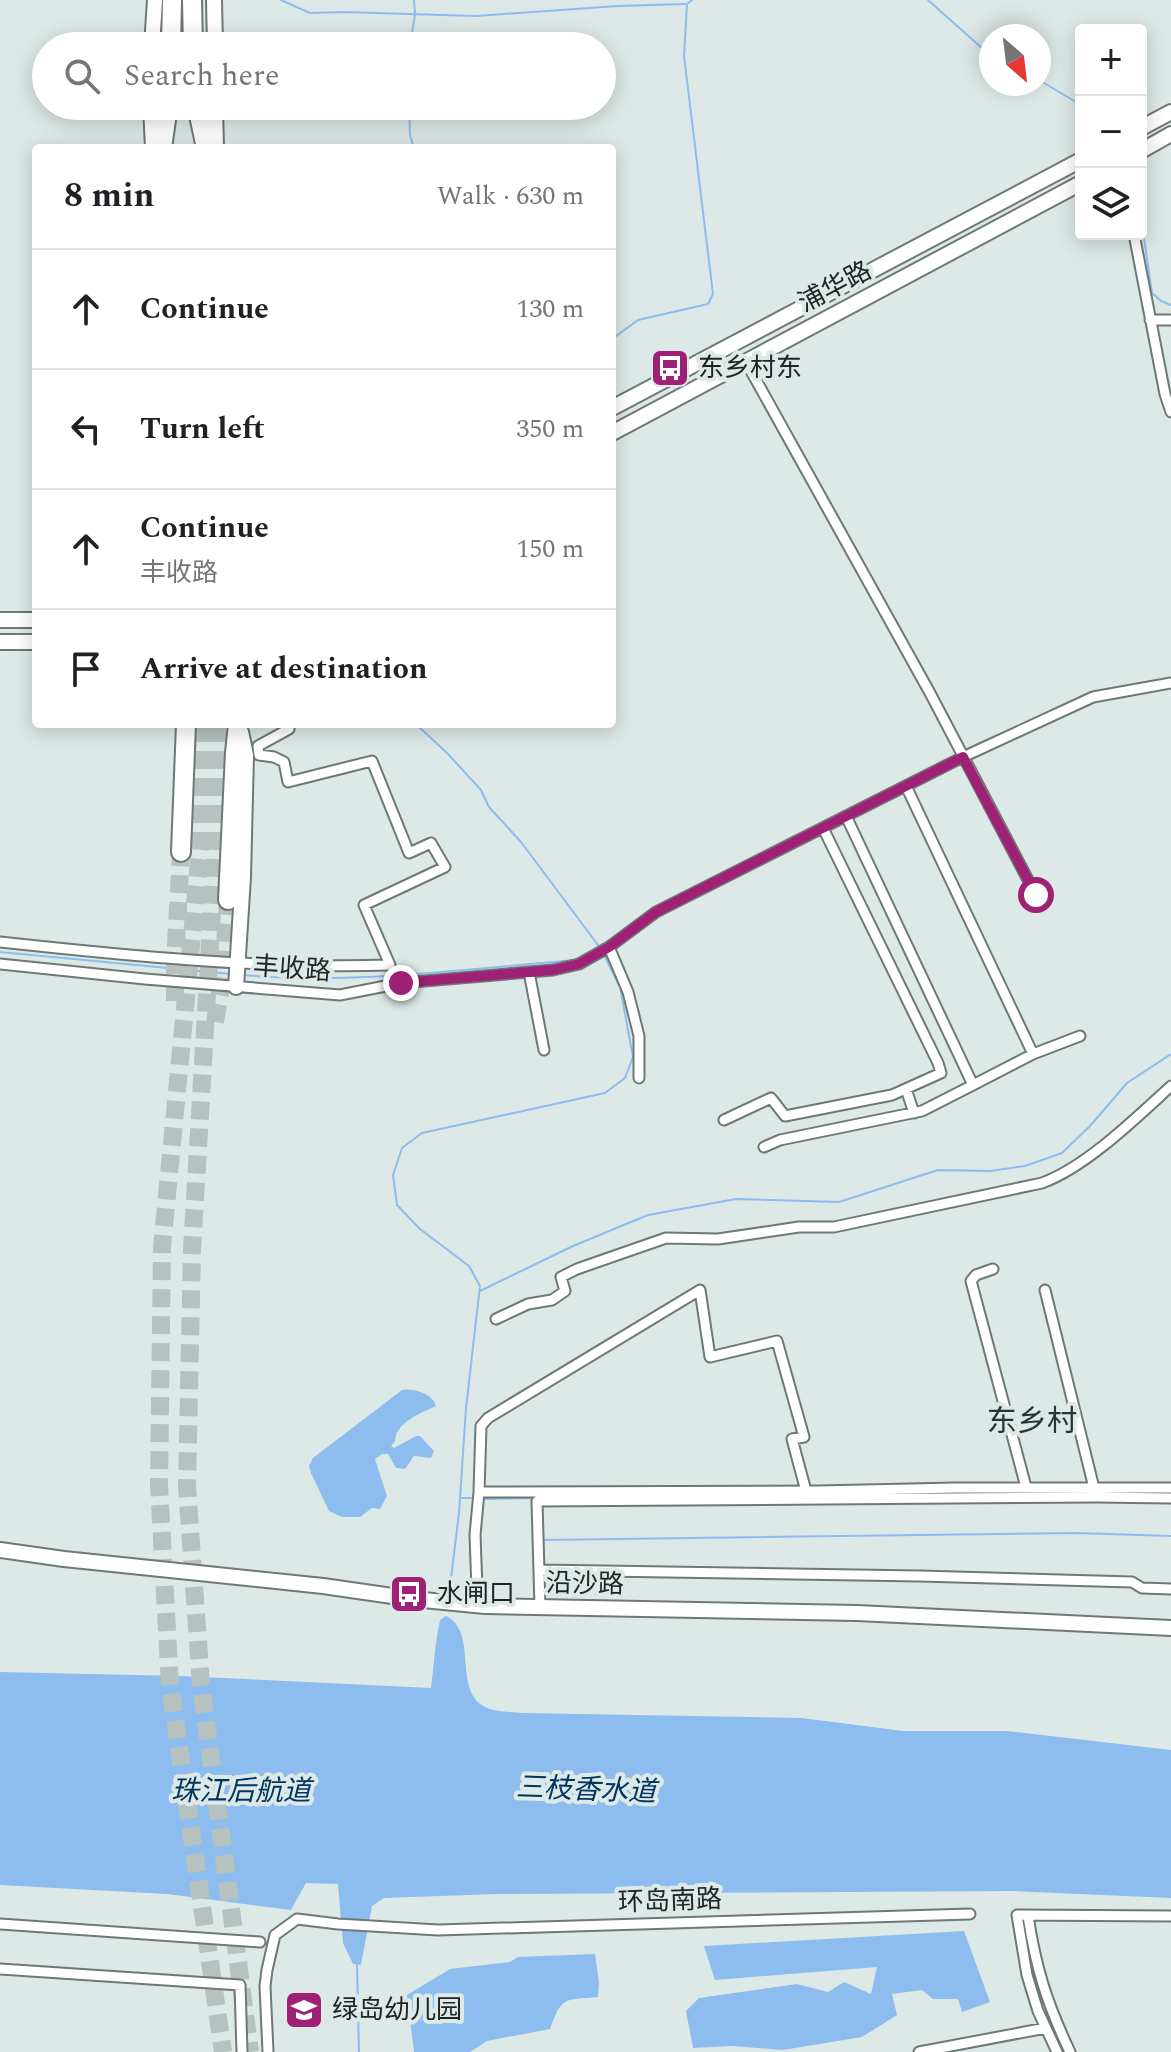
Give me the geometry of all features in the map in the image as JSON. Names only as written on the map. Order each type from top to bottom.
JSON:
[{"type":"highway","points":[[171,32],[172,0]]},
{"type":"highway","points":[[192,0],[193,32]]},
{"type":"highway","points":[[163,144],[167,120]]},
{"type":"highway","points":[[171,120],[174,144]]},
{"type":"highway","points":[[195,144],[196,120]]},
{"type":"highway","points":[[199,120],[205,144]]},
{"type":"highway","points":[[181,852],[186,728]]},
{"type":"highway","points":[[228,900],[238,728]]},
{"type":"street","points":[[153,32],[155,0]]},
{"type":"street","points":[[214,0],[215,32]]},
{"type":"street","points":[[1147,125],[1171,112]]},
{"type":"street","points":[[152,120],[153,144]]},
{"type":"street","points":[[215,120],[216,144]]},
{"type":"street","points":[[1147,148],[1171,134]]},
{"type":"street","name":"浦华路","points":[[616,406],[1075,163]]},
{"type":"street","name":"浦华路","points":[[616,431],[1075,186]]},
{"type":"street","points":[[1135,240],[1171,412]]},
{"type":"street","points":[[1150,320],[1171,320]]},
{"type":"street","points":[[746,362],[930,693],[1036,895]]},
{"type":"street","points":[[0,620],[32,620]]},
{"type":"street","points":[[0,642],[32,642]]},
{"type":"street","name":"丰收路","points":[[0,964],[340,995],[401,983],[553,970],[579,964],[609,947],[656,912],[963,757],[1093,697],[1171,683]]},
{"type":"street","points":[[236,987],[246,755],[240,728]]},
{"type":"street","points":[[0,942],[134,956],[324,967],[390,965],[364,905],[445,867],[431,843],[409,853],[372,761],[288,782],[284,762],[259,755],[258,746],[289,728]]},
{"type":"street","points":[[906,786],[1033,1054]]},
{"type":"street","points":[[846,816],[973,1085]]},
{"type":"street","points":[[724,1120],[771,1098],[785,1116],[892,1095],[941,1073],[823,828]]},
{"type":"street","points":[[609,947],[628,992],[639,1036],[639,1078]]},
{"type":"street","points":[[529,972],[544,1050]]},
{"type":"street","points":[[764,1147],[780,1140],[922,1111],[1033,1054],[1080,1036]]},
{"type":"street","points":[[496,1319],[528,1304],[552,1300],[565,1291],[561,1277],[577,1269],[666,1238],[718,1239],[799,1227],[834,1227],[1042,1183],[1072,1168],[1171,1086]]},
{"type":"street","points":[[906,1089],[914,1113]]},
{"type":"street","points":[[993,1269],[976,1275],[971,1281],[1026,1487]]},
{"type":"street","points":[[485,1606],[477,1589],[475,1535],[481,1426],[488,1418],[700,1290],[710,1357],[777,1341],[804,1437],[792,1439],[806,1491]]},
{"type":"street","points":[[1045,1290],[1094,1488]]},
{"type":"street","points":[[479,1492],[1171,1488]]},
{"type":"street","points":[[540,1607],[537,1501],[1171,1498]]},
{"type":"street","name":"沿沙路","points":[[0,1550],[485,1606],[857,1613],[1170,1627]]},
{"type":"street","points":[[539,1570],[1132,1582],[1142,1588],[1171,1589]]},
{"type":"street","name":"环岛南路","points":[[268,2052],[265,1986],[275,1935],[297,1919],[438,1930],[970,1914]]},
{"type":"street","points":[[1057,2052],[1038,2011],[1027,1975],[1017,1915],[1171,1916]]},
{"type":"street","points":[[1028,1916],[1041,1983],[1051,2013],[1070,2052]]},
{"type":"street","points":[[0,1924],[260,1942]]},
{"type":"street","points":[[0,1969],[240,1985],[242,2052]]},
{"type":"street","points":[[919,2052],[1046,2028]]},
{"type":"water","points":[[402,1390],[422,1393],[431,1398],[436,1406],[404,1423],[391,1446],[394,1448],[420,1436],[434,1451],[431,1458],[414,1456],[405,1469],[396,1468],[388,1454],[382,1454],[375,1459],[387,1496],[380,1509],[372,1508],[360,1517],[342,1517],[329,1511],[311,1473],[309,1466],[313,1458]]},
{"type":"water","name":"珠江后航道","points":[[446,1616],[456,1624],[461,1635],[467,1675],[475,1699],[485,1707],[498,1711],[802,1718],[903,1731],[1007,1731],[1171,1750],[1171,1898],[1013,1891],[497,1894],[384,1898],[372,1906],[361,1965],[353,1964],[343,1943],[338,1884],[306,1883],[291,1910],[167,1894],[0,1885],[0,1672],[181,1676],[431,1688],[440,1620]]},
{"type":"water","points":[[964,1931],[990,2002],[962,2012],[958,1999],[933,1999],[922,1990],[892,1994],[897,2015],[862,2037],[783,2050],[733,2046],[693,2048],[686,2011],[699,1998],[797,1984],[828,1992],[844,1982],[871,1994],[877,1967],[715,1980],[704,1946]]},
{"type":"water","points":[[595,1954],[598,1997],[571,2000],[561,2005],[550,2029],[487,2041],[470,2052],[414,2052],[407,1995],[450,1969],[510,1962],[518,1957]]},
{"type":"waterway","points":[[281,0],[310,13],[476,16],[685,4]]},
{"type":"waterway","points":[[412,32],[414,0]]},
{"type":"waterway","points":[[616,336],[638,320],[708,304],[713,294],[684,56],[687,4],[692,0]]},
{"type":"waterway","points":[[928,0],[979,45]]},
{"type":"waterway","points":[[1051,87],[1075,101]]},
{"type":"waterway","points":[[409,120],[413,144]]},
{"type":"waterway","points":[[1144,240],[1152,293],[1171,305]]},
{"type":"waterway","points":[[420,728],[481,790],[489,807],[521,842],[601,949]]},
{"type":"waterway","points":[[0,952],[231,974]]},
{"type":"waterway","points":[[242,975],[284,978],[409,975],[576,960],[589,953]]},
{"type":"waterway","points":[[449,1595],[480,1286],[469,1266],[420,1229],[397,1205],[393,1175],[402,1148],[422,1133],[605,1093],[625,1078],[633,1057],[620,987],[604,955]]},
{"type":"waterway","points":[[480,1291],[573,1246],[648,1215],[736,1199],[839,1202],[938,1170],[990,1171],[1025,1166],[1062,1153],[1127,1083],[1171,1054]]},
{"type":"waterway","points":[[1160,1493],[1171,1493]]},
{"type":"waterway","points":[[462,1498],[473,1498]]},
{"type":"waterway","points":[[482,1499],[534,1498]]},
{"type":"waterway","points":[[543,1540],[1076,1533],[1171,1536]]},
{"type":"waterway","points":[[357,1965],[359,2052]]},
{"type":"tunnel","points":[[201,728],[201,842],[162,1247],[159,1485],[170,1685],[223,2052]]},
{"type":"tunnel","points":[[217,728],[216,843],[192,1250],[187,1487],[201,1684],[250,2052]]},
{"type":"tunnel","points":[[175,1001],[181,852]]},
{"type":"tunnel","points":[[215,1022],[223,977],[228,900]]},
{"type":"place","name":"东乡村东","points":[[670,368]]},
{"type":"place","name":"水闸口","points":[[409,1594]]},
{"type":"place","name":"绿岛幼儿园","points":[[304,2010]]},
{"type":"district","name":"东乡村","points":[[1032,1422]]},
{"type":"route","points":[[401,983],[553,970],[579,964],[609,947],[656,912],[963,757],[1036,895]]},
{"type":"water label","name":"三枝香水道","points":[[586,1790]]}]
